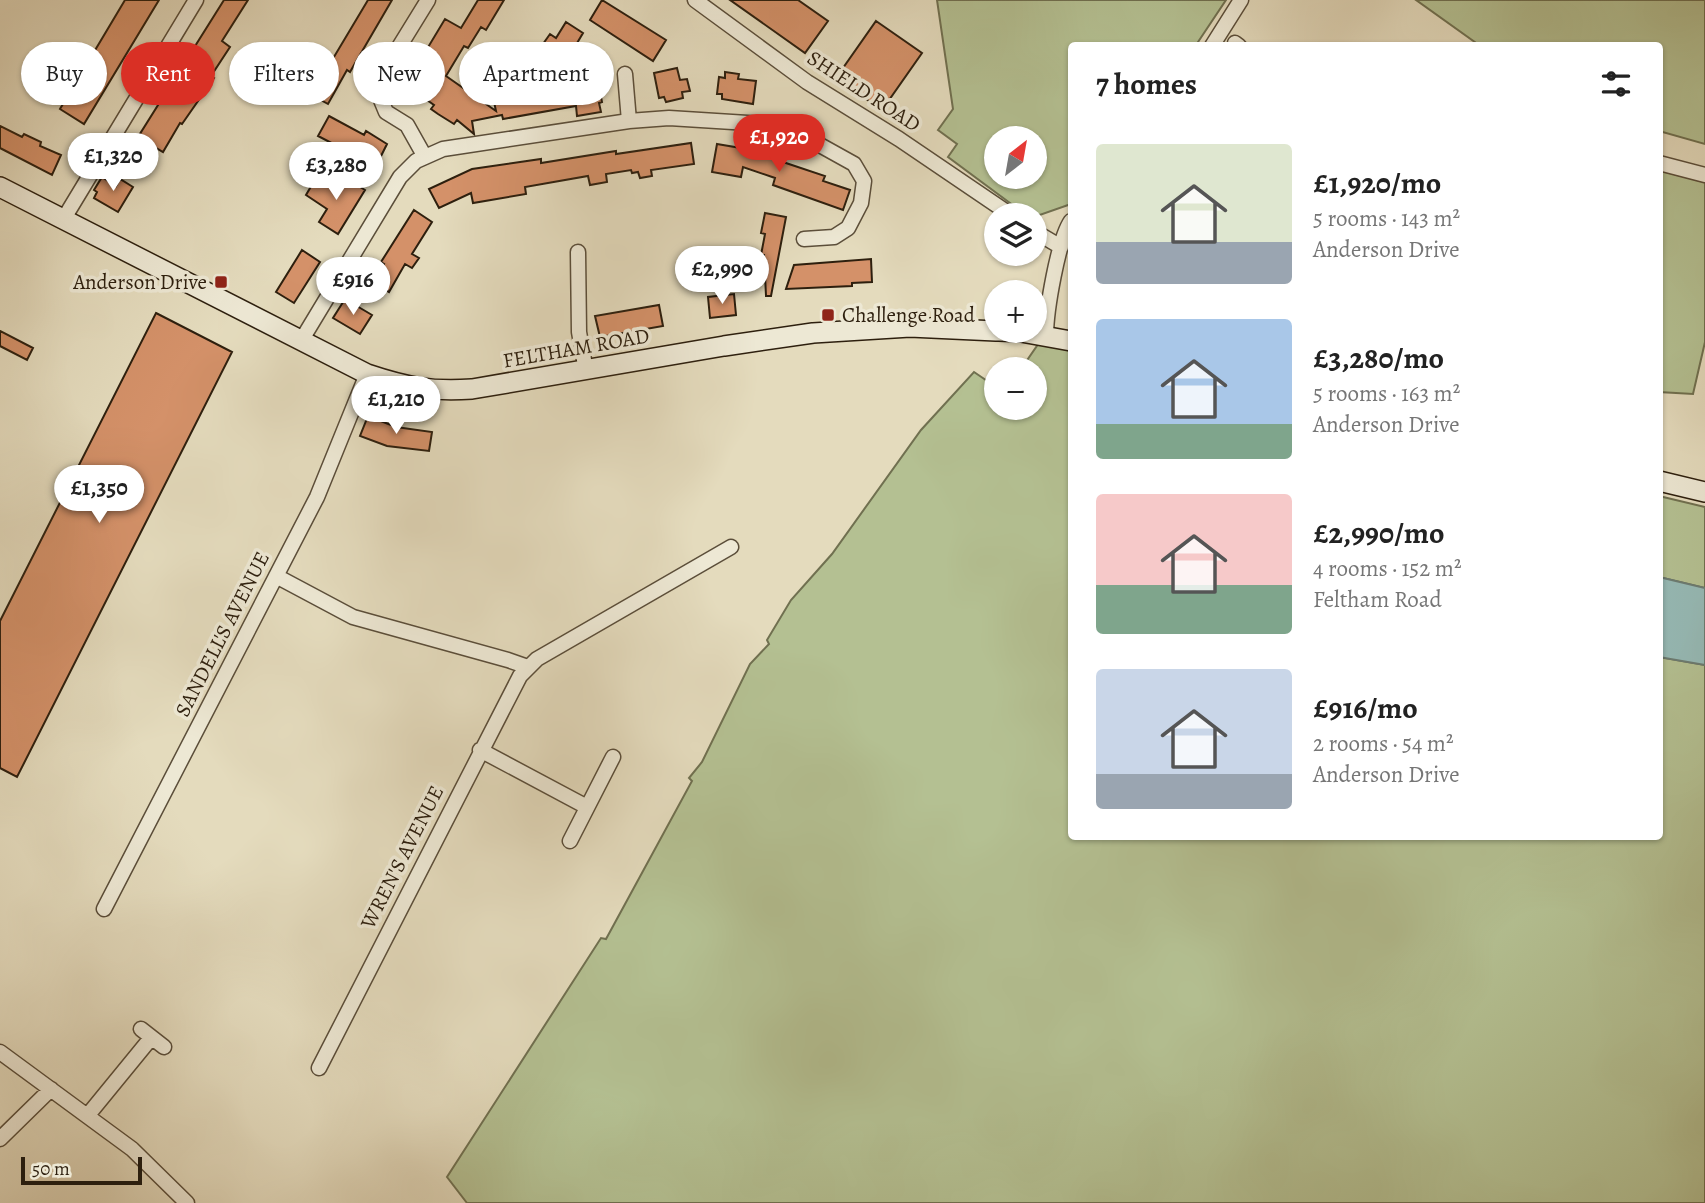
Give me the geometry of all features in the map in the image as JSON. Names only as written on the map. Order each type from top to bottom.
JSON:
[{"type":"main road","name":"FELTHAM ROAD","points":[[0,187],[367,374],[412,387],[439,391],[472,389],[813,333],[910,327],[984,330]]},
{"type":"main road","name":"FELTHAM ROAD","points":[[1047,336],[1068,340]]},
{"type":"main road","points":[[1663,482],[1705,492]]},
{"type":"street","points":[[63,220],[196,0]]},
{"type":"street","points":[[425,157],[407,125],[386,112],[379,96],[380,78],[428,0]]},
{"type":"street","name":"SHIELD ROAD","points":[[695,0],[807,82],[899,139],[993,203]]},
{"type":"street","points":[[1215,42],[1241,0]]},
{"type":"street","points":[[625,74],[629,121]]},
{"type":"street","points":[[301,341],[400,177],[416,161],[443,149],[629,121],[669,118],[765,124],[808,139],[854,164],[864,181],[861,203],[848,228],[834,237],[804,239]]},
{"type":"street","points":[[1663,164],[1705,175]]},
{"type":"street","points":[[1047,330],[1061,247],[1068,229]]},
{"type":"street","points":[[1047,239],[1061,247]]},
{"type":"street","points":[[578,252],[579,332],[586,370]]},
{"type":"street","name":"SANDELL'S AVENUE","points":[[104,909],[317,497],[367,374]]},
{"type":"street","name":"WREN'S AVENUE","points":[[318,1068],[520,676],[537,659],[731,547]]},
{"type":"street","points":[[276,576],[353,617],[528,667]]},
{"type":"street","points":[[480,750],[587,807]]},
{"type":"street","points":[[570,841],[613,757]]},
{"type":"street","points":[[88,1115],[146,1033],[164,1047]]},
{"type":"street","points":[[0,1052],[132,1149],[187,1203]]},
{"type":"street","points":[[0,1139],[51,1089]]},
{"type":"green space","points":[[937,0],[1226,0],[1198,42],[1068,42],[1068,205],[1047,212],[1047,203],[1010,203],[991,189],[1047,189],[1047,126],[984,126],[984,184],[948,157],[957,144],[938,130],[953,109]]},
{"type":"green space","points":[[1416,0],[1705,0],[1705,144],[1663,132],[1663,42],[1475,42]]},
{"type":"green space","points":[[1663,171],[1705,182],[1705,342],[1693,394],[1663,392]]},
{"type":"green space","points":[[1039,343],[1068,350],[1068,840],[1663,840],[1663,658],[1705,665],[1705,1203],[467,1203],[447,1177],[601,938],[606,939],[692,781],[689,778],[702,762],[750,664],[769,644],[767,640],[791,600],[832,554],[921,430],[974,372],[984,379],[984,420],[1047,420],[1047,357],[1029,357]]},
{"type":"green space","points":[[1663,497],[1705,507],[1705,588],[1663,578]]},
{"type":"water","points":[[1663,578],[1705,588],[1705,665],[1663,658]]},
{"type":"building","points":[[125,0],[159,0],[134,42],[121,42],[121,63],[107,86],[107,42],[100,42]]},
{"type":"building","points":[[224,0],[248,0],[222,41],[229,49],[215,70],[215,42],[198,42]]},
{"type":"building","points":[[368,0],[392,0],[368,42],[353,42],[353,67],[350,72],[347,70],[339,84],[339,49]]},
{"type":"building","points":[[478,0],[504,0],[486,30],[481,27],[472,42],[459,42],[459,54],[446,76],[459,85],[459,105],[487,105],[496,111],[495,105],[599,105],[601,112],[577,116],[576,106],[503,119],[502,115],[472,121],[474,134],[457,120],[454,124],[431,109],[434,105],[445,105],[445,42],[431,42],[445,19],[461,28]]},
{"type":"building","points":[[602,0],[666,40],[653,61],[590,20]]},
{"type":"building","points":[[730,0],[798,0],[828,21],[805,53]]},
{"type":"building","points":[[876,21],[922,53],[882,110],[836,78]]},
{"type":"building","points":[[566,22],[583,33],[578,42],[544,42],[550,34],[556,38]]},
{"type":"building","points":[[677,68],[680,80],[687,79],[690,91],[682,92],[683,98],[666,102],[664,97],[659,98],[654,73]]},
{"type":"building","points":[[725,72],[739,74],[738,79],[756,81],[753,104],[722,99],[722,94],[717,94],[719,77],[725,78]]},
{"type":"building","points":[[62,105],[95,105],[84,124],[60,109]]},
{"type":"building","points":[[158,105],[195,105],[182,124],[180,123],[163,152],[138,137]]},
{"type":"building","points":[[329,116],[364,135],[366,131],[387,144],[377,164],[345,145],[343,149],[318,136]]},
{"type":"building","points":[[0,126],[22,137],[24,134],[41,142],[40,146],[61,155],[52,175],[0,148]]},
{"type":"building","points":[[691,143],[694,164],[651,170],[652,176],[640,178],[638,172],[632,173],[631,170],[606,174],[607,182],[590,185],[588,176],[525,187],[526,194],[473,203],[471,193],[439,208],[429,189],[472,169],[541,159],[541,163]]},
{"type":"building","points":[[717,144],[753,150],[754,147],[781,157],[780,161],[825,176],[823,181],[850,190],[843,210],[773,185],[775,178],[743,167],[741,177],[712,172]]},
{"type":"building","points":[[102,177],[116,186],[120,179],[133,187],[118,212],[94,198],[97,192],[94,190]]},
{"type":"building","points":[[316,178],[338,192],[347,179],[365,190],[338,234],[319,222],[327,209],[306,195]]},
{"type":"building","points":[[414,210],[432,222],[412,254],[419,258],[412,268],[405,264],[389,292],[373,282],[384,264],[381,262]]},
{"type":"building","points":[[765,213],[786,217],[771,296],[766,296],[764,255],[761,255]]},
{"type":"building","points":[[302,250],[320,262],[294,303],[276,292]]},
{"type":"building","points":[[871,259],[872,282],[852,283],[852,286],[786,289],[794,265]]},
{"type":"building","points":[[734,294],[736,315],[710,318],[708,297]]},
{"type":"building","points":[[345,299],[372,315],[360,334],[333,318]]},
{"type":"building","points":[[659,305],[663,326],[600,337],[595,316]]},
{"type":"building","points":[[156,313],[232,352],[17,777],[0,768],[0,621]]},
{"type":"building","points":[[0,331],[33,348],[27,360],[0,346]]},
{"type":"building","points":[[368,416],[396,427],[432,432],[429,451],[387,446],[360,436]]},
{"type":"place","name":"Anderson Drive","points":[[221,282]]},
{"type":"place","name":"Challenge Road","points":[[828,315]]}]
